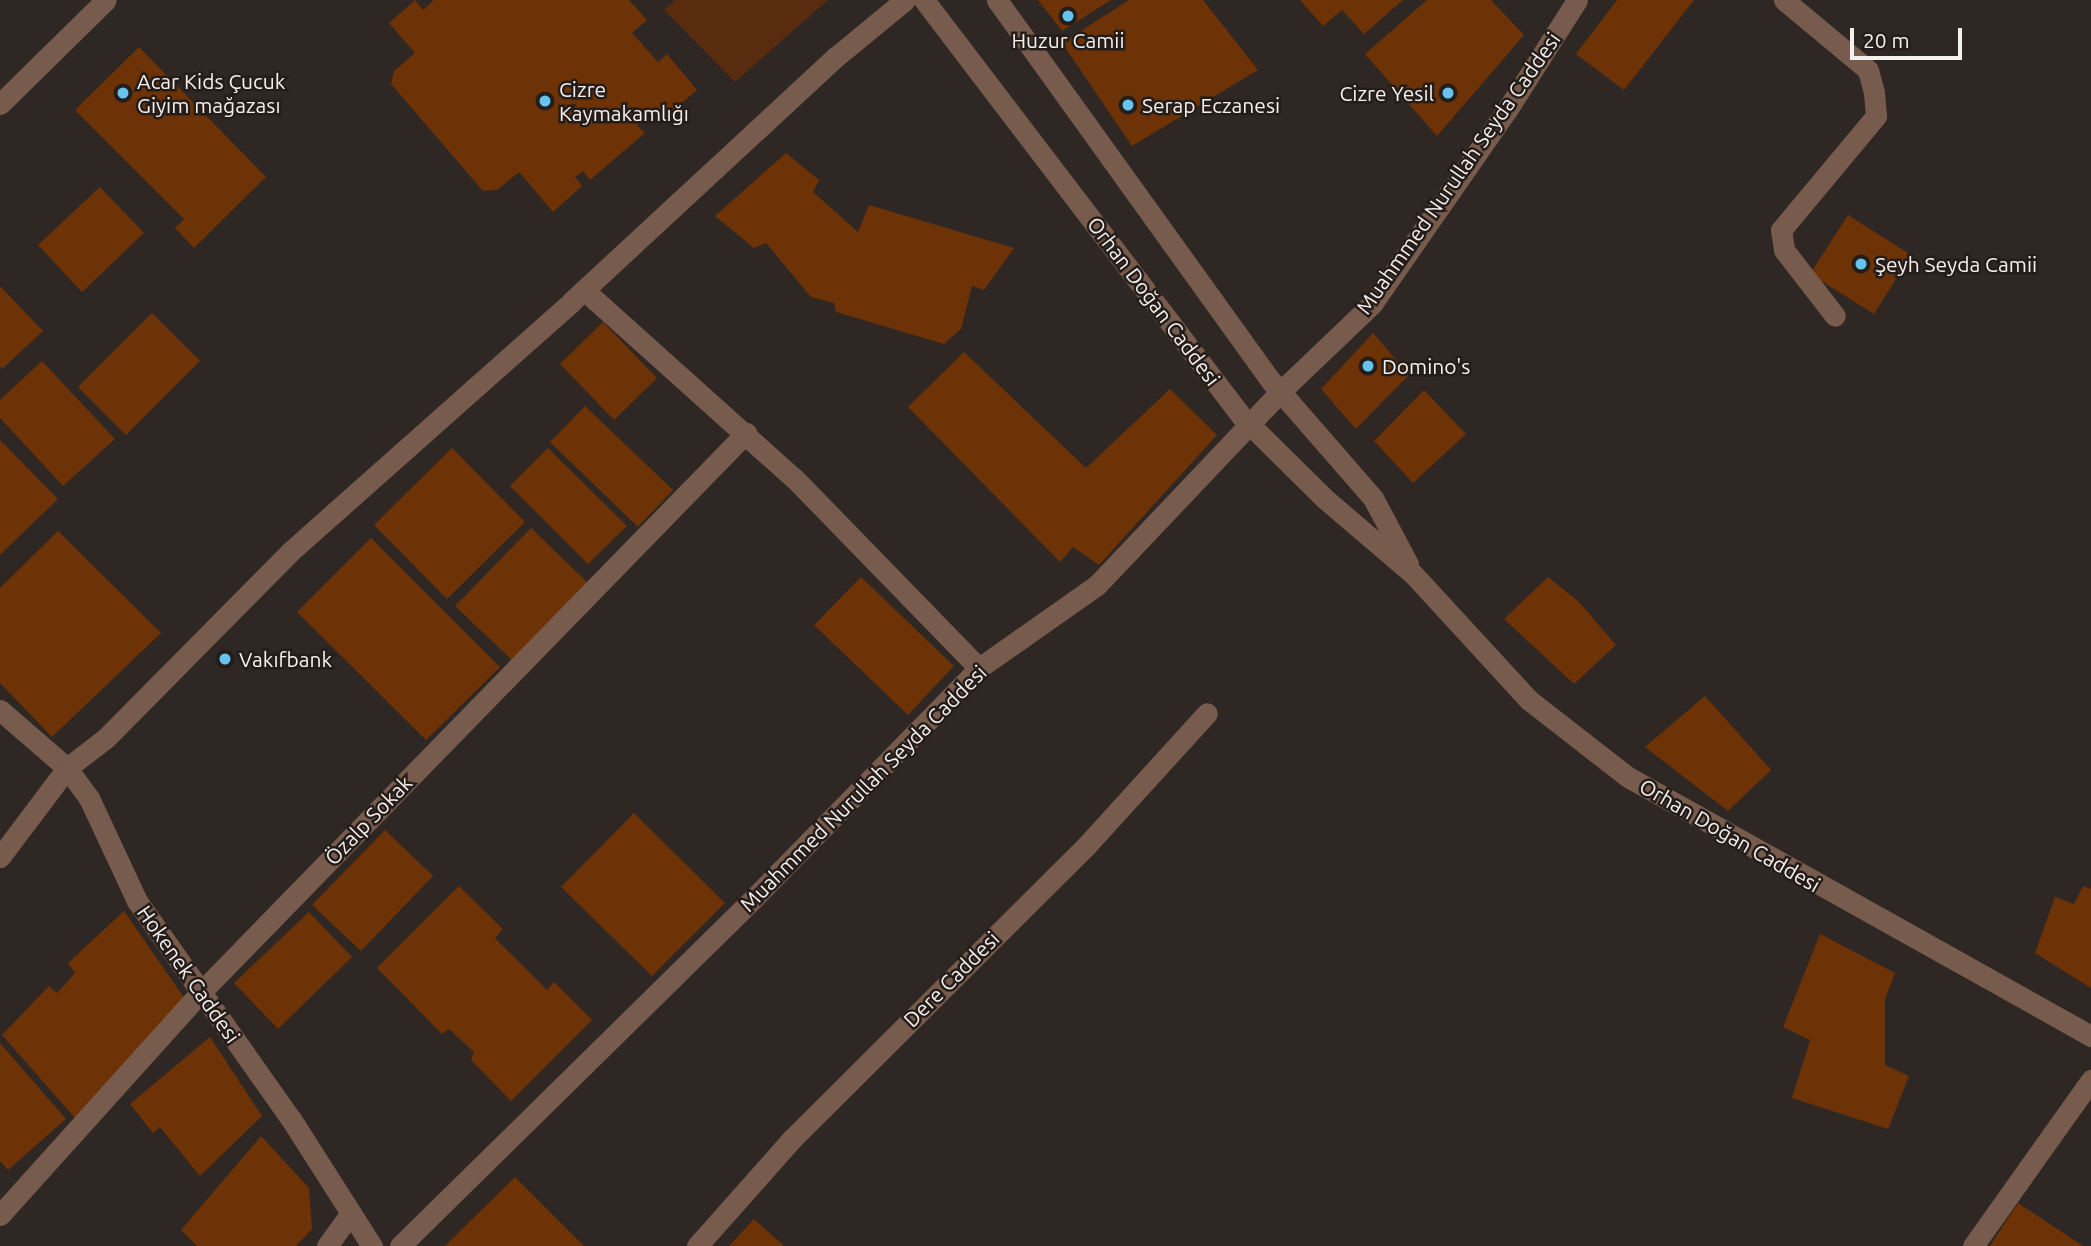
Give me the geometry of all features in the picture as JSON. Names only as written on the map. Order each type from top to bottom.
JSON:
[{"type":"street","points":[[0,104],[107,0]]},
{"type":"street","points":[[0,857],[67,768],[106,738],[291,551],[583,290],[837,56],[905,0]]},
{"type":"street","name":"Orhan Doğan Caddesi","points":[[924,0],[1251,425],[1324,498],[1414,575],[1529,700],[1628,777],[2091,1036]]},
{"type":"street","name":"Orhan Doğan Caddesi","points":[[997,0],[1280,392],[1373,498],[1414,575]]},
{"type":"street","name":"Muahmmed Nurullah Seyda Caddesi","points":[[400,1246],[754,898],[979,668],[1097,585],[1280,392],[1371,304],[1507,110],[1577,0]]},
{"type":"street","points":[[1784,0],[1868,70],[1874,93],[1876,116],[1781,230],[1784,250],[1835,316]]},
{"type":"street","points":[[583,290],[746,433],[979,668]]},
{"type":"street","name":"Özalp Sokak","points":[[0,1216],[201,992],[746,433]]},
{"type":"street","name":"Hokenek Caddesi","points":[[0,710],[67,768],[89,798],[137,901],[291,1119],[372,1246]]},
{"type":"street","name":"Dere Caddesi","points":[[697,1246],[791,1140],[1087,845],[1207,713]]},
{"type":"street","points":[[1973,1246],[2091,1080]]},
{"type":"street","points":[[327,1246],[350,1214]]},
{"type":"shaded area","points":[[675,0],[828,0],[735,82],[664,10]]},
{"type":"building","name":"Cizre Kaymakamlığı","points":[[415,0],[423,10],[434,0],[629,0],[647,20],[632,33],[658,62],[667,54],[697,90],[660,121],[652,112],[637,125],[645,133],[590,180],[583,171],[575,177],[582,186],[553,212],[519,172],[497,190],[483,191],[391,84],[394,71],[415,53],[389,23]]},
{"type":"building","name":"Huzur Camii","points":[[1038,0],[1111,0],[1062,31]]},
{"type":"building","points":[[1129,0],[1203,0],[1258,70],[1132,146],[1062,43]]},
{"type":"building","points":[[1300,0],[1403,0],[1364,34],[1342,10],[1323,26]]},
{"type":"building","points":[[1427,0],[1491,0],[1524,35],[1437,136],[1365,54]]},
{"type":"building","points":[[1617,0],[1694,0],[1624,90],[1576,54]]},
{"type":"building","points":[[139,47],[266,177],[194,248],[175,228],[184,219],[75,110]]},
{"type":"building","points":[[786,153],[819,180],[813,192],[858,232],[869,205],[1014,248],[984,290],[972,286],[961,329],[944,344],[836,312],[834,303],[811,297],[766,243],[754,248],[715,216]]},
{"type":"building","points":[[100,187],[144,233],[82,292],[38,245]]},
{"type":"building","name":"Şeyh Seyda Camii","points":[[1848,215],[1911,255],[1874,314],[1810,274]]},
{"type":"building","points":[[0,286],[43,331],[2,369],[0,366]]},
{"type":"building","points":[[152,313],[200,361],[126,435],[78,387]]},
{"type":"building","points":[[603,322],[657,378],[614,420],[560,364]]},
{"type":"building","points":[[1373,333],[1409,375],[1356,429],[1321,389]]},
{"type":"building","points":[[964,352],[1086,468],[1170,389],[1217,435],[1099,565],[1073,547],[1060,562],[908,407]]},
{"type":"building","points":[[42,361],[115,439],[63,486],[0,418],[0,400]]},
{"type":"building","points":[[1424,390],[1466,434],[1413,483],[1374,441]]},
{"type":"building","points":[[585,406],[673,490],[638,527],[550,442]]},
{"type":"building","points":[[0,440],[58,499],[0,555]]},
{"type":"building","points":[[452,448],[525,522],[447,599],[374,525]]},
{"type":"building","points":[[548,448],[627,526],[588,564],[510,486]]},
{"type":"building","points":[[531,528],[588,583],[513,661],[455,606]]},
{"type":"building","points":[[58,531],[161,633],[52,737],[0,683],[0,588]]},
{"type":"building","points":[[371,538],[500,667],[426,740],[297,612]]},
{"type":"building","points":[[861,577],[954,666],[908,715],[814,625]]},
{"type":"building","points":[[1548,577],[1579,602],[1616,645],[1574,684],[1504,619]]},
{"type":"building","points":[[1705,696],[1771,770],[1728,811],[1645,747]]},
{"type":"building","points":[[634,813],[725,903],[652,976],[561,887]]},
{"type":"building","points":[[385,830],[433,876],[361,951],[312,905]]},
{"type":"building","points":[[459,886],[503,929],[495,938],[547,990],[554,982],[592,1020],[511,1101],[471,1060],[474,1052],[449,1029],[442,1034],[377,968]]},
{"type":"building","points":[[2083,886],[2091,889],[2091,988],[2035,953],[2055,897],[2074,904]]},
{"type":"building","points":[[124,911],[185,999],[75,1118],[2,1035],[49,986],[57,993],[75,973],[68,963]]},
{"type":"building","points":[[309,912],[352,957],[278,1029],[234,983]]},
{"type":"building","points":[[1820,934],[1895,973],[1885,999],[1885,1065],[1909,1076],[1888,1129],[1792,1098],[1810,1040],[1783,1027]]},
{"type":"building","points":[[210,1037],[262,1116],[200,1176],[160,1127],[153,1133],[130,1104]]},
{"type":"building","points":[[0,1043],[66,1119],[8,1170],[0,1161]]},
{"type":"building","points":[[261,1136],[309,1188],[312,1229],[296,1246],[197,1246],[181,1230]]},
{"type":"building","points":[[515,1177],[584,1246],[445,1246]]},
{"type":"building","points":[[2018,1203],[2083,1246],[1990,1246]]},
{"type":"building","points":[[754,1219],[784,1246],[729,1246]]},
{"type":"place","name":"Huzur Camii","points":[[1068,16]]},
{"type":"place","name":"Acar Kids Çucuk Giyim mağazası","points":[[123,93]]},
{"type":"place","name":"Cizre Yesil","points":[[1448,93]]},
{"type":"place","name":"Cizre Kaymakamlığı","points":[[545,101]]},
{"type":"place","name":"Serap Eczanesi","points":[[1128,105]]},
{"type":"place","name":"Şeyh Seyda Camii","points":[[1861,264]]},
{"type":"place","name":"Domino's","points":[[1368,366]]},
{"type":"place","name":"Vakıfbank","points":[[225,659]]}]
